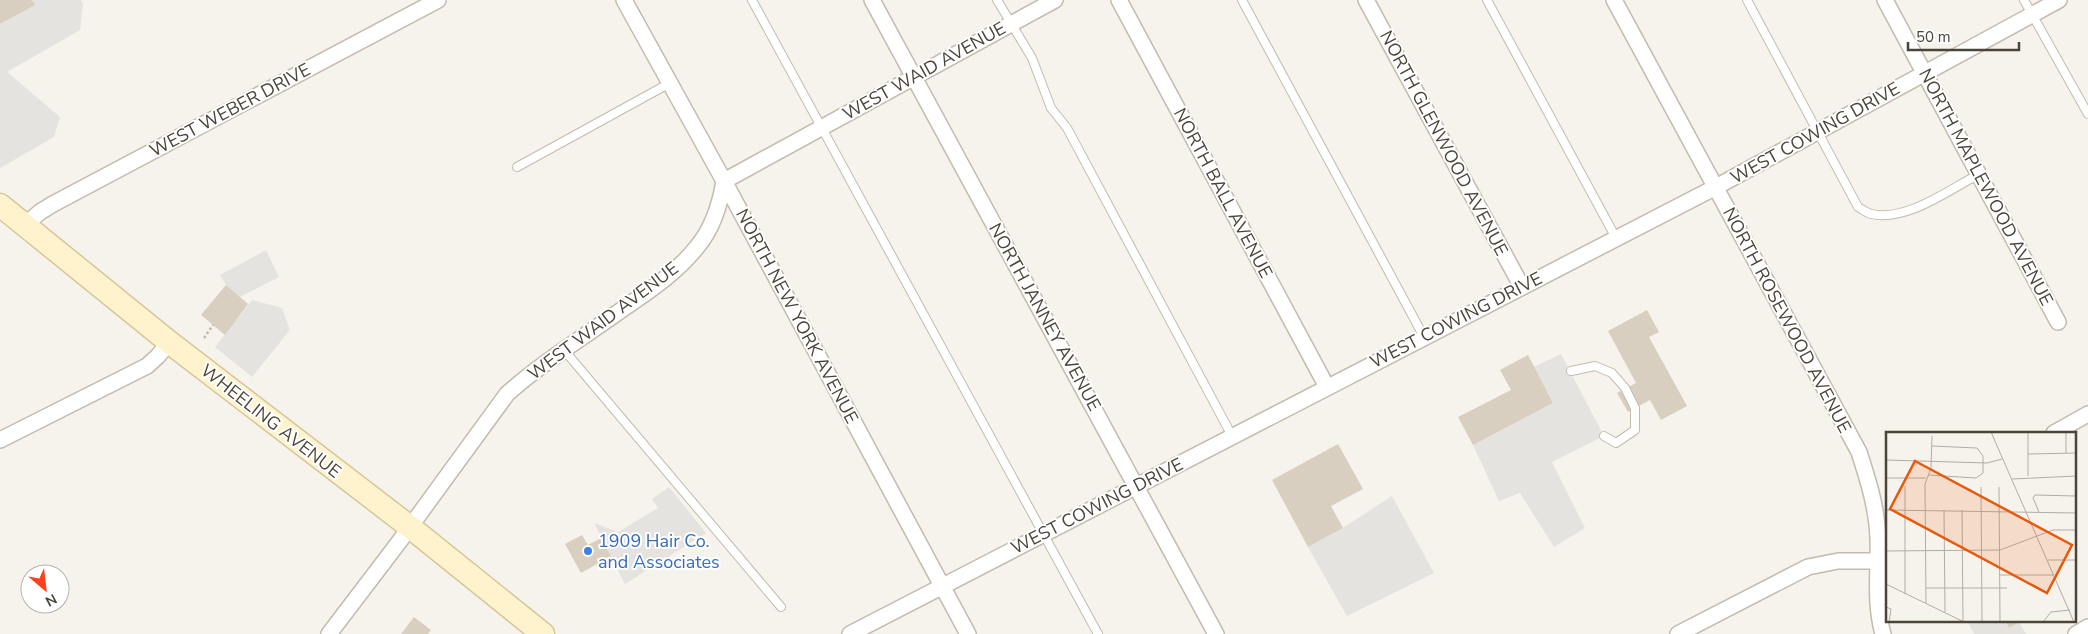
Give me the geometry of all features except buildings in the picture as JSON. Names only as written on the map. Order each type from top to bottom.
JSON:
[{"type":"main road","name":"WHEELING AVENUE","points":[[0,205],[169,342],[410,527],[543,634]]},
{"type":"street","name":"WEST WEBER DRIVE","points":[[26,225],[40,212],[53,204],[438,0]]},
{"type":"street","name":"NORTH NEW YORK AVENUE","points":[[624,0],[724,181],[968,634]]},
{"type":"street","name":"NORTH JANNEY AVENUE","points":[[872,0],[1216,634]]},
{"type":"street","name":"WEST WAID AVENUE","points":[[329,634],[507,394],[564,350],[648,292],[670,274],[697,247],[715,217],[721,200],[724,181],[1055,0]]},
{"type":"street","name":"NORTH BALL AVENUE","points":[[1119,0],[1327,387]]},
{"type":"street","name":"NORTH GLENWOOD AVENUE","points":[[1366,0],[1522,287]]},
{"type":"street","name":"NORTH ROSEWOOD AVENUE","points":[[1614,0],[1859,452],[1882,521],[1877,561],[1876,595],[1883,634]]},
{"type":"street","name":"NORTH MAPLEWOOD AVENUE","points":[[1885,0],[2058,322]]},
{"type":"street","name":"WEST COWING DRIVE","points":[[850,634],[1716,187],[2059,0]]},
{"type":"street","points":[[0,440],[147,366],[169,342]]},
{"type":"street","points":[[2056,432],[2088,414]]},
{"type":"street","points":[[1678,634],[1808,566],[1838,561],[1877,561]]},
{"type":"street","points":[[2076,634],[2088,627]]},
{"type":"lane","points":[[752,0],[1098,634]]},
{"type":"lane","points":[[997,0],[1032,58],[1051,108],[1067,128],[1232,436]]},
{"type":"lane","points":[[1242,0],[1424,337]]},
{"type":"lane","points":[[1487,0],[1616,238]]},
{"type":"lane","points":[[1747,0],[1816,132],[1858,207],[1870,214],[1892,215],[1912,210],[1979,174]]},
{"type":"lane","points":[[2024,0],[2088,114]]},
{"type":"lane","points":[[517,167],[670,83]]},
{"type":"lane","points":[[564,350],[781,607]]},
{"type":"lane","points":[[1570,372],[1595,366],[1612,373],[1625,388],[1635,408],[1635,430],[1616,443],[1604,436]]},
{"type":"path","points":[[204,338],[213,325]]},
{"type":"shaded area","points":[[32,0],[81,0],[83,4],[80,30],[7,72],[60,117],[54,137],[0,168],[0,24],[34,5]]},
{"type":"shaded area","points":[[266,250],[279,277],[240,297],[226,285],[220,275]]},
{"type":"shaded area","points":[[252,300],[282,308],[290,330],[252,377],[215,347]]},
{"type":"shaded area","points":[[1561,354],[1604,436],[1552,462],[1585,528],[1554,547],[1520,493],[1499,501],[1473,445],[1553,403],[1534,367]]},
{"type":"shaded area","points":[[669,487],[706,533],[625,584],[594,523],[618,532],[658,508],[652,499]]},
{"type":"shaded area","points":[[1392,496],[1434,573],[1347,616],[1308,547],[1343,528]]},
{"type":"shaded area","points":[[1968,622],[2006,622],[2009,628],[2019,622],[2026,634],[1974,634]]},
{"type":"place","name":"1909 Hair Co. and Associates","points":[[588,551]]}]
